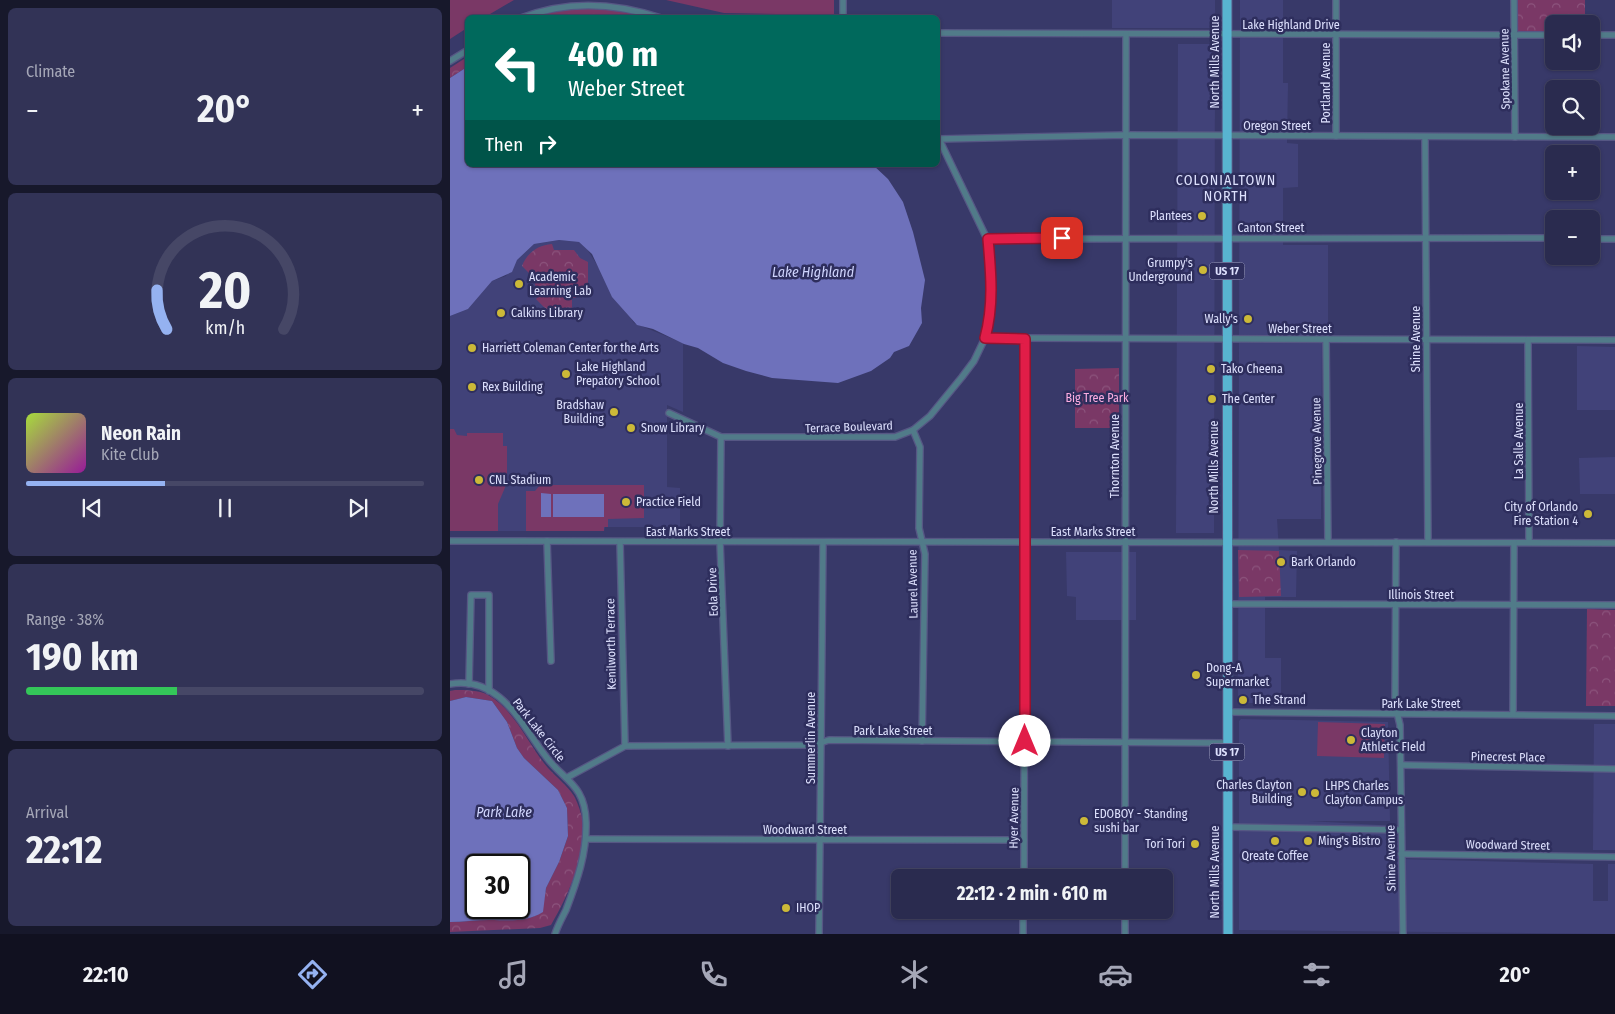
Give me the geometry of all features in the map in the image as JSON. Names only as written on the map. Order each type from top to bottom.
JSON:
[{"type":"main road","name":"North Mills Avenue","points":[[1227,0],[1226,542],[1228,934]]},
{"type":"street","points":[[527,15],[549,5],[587,0],[615,3],[652,15]]},
{"type":"street","points":[[843,0],[843,15]]},
{"type":"street","name":"Portland Avenue","points":[[1336,0],[1336,136]]},
{"type":"street","name":"Spokane Avenue","points":[[1514,0],[1515,137]]},
{"type":"street","name":"Lake Highland Drive","points":[[940,33],[1545,35]]},
{"type":"street","name":"Thornton Avenue","points":[[1125,869],[1124,238],[1126,34]]},
{"type":"street","points":[[1600,35],[1615,35]]},
{"type":"street","points":[[450,62],[465,52]]},
{"type":"street","name":"Oregon Street","points":[[940,138],[1126,135],[1615,137]]},
{"type":"street","name":"Shine Avenue","points":[[1425,137],[1428,542]]},
{"type":"street","name":"Terrace Boulevard","points":[[669,413],[721,437],[895,437],[913,430],[930,416],[974,361],[985,338],[990,319],[991,300],[988,239],[940,140]]},
{"type":"street","name":"Canton Street","points":[[988,239],[1545,238]]},
{"type":"street","points":[[1600,238],[1615,239]]},
{"type":"street","name":"Weber Street","points":[[985,338],[1125,340],[1615,340]]},
{"type":"street","name":"Hyer Avenue","points":[[1024,869],[1025,339]]},
{"type":"street","name":"Pinegrove Avenue","points":[[1326,339],[1328,542]]},
{"type":"street","name":"La Salle Avenue","points":[[1528,340],[1529,542]]},
{"type":"street","name":"Laurel Avenue","points":[[913,430],[920,446],[919,528],[925,554],[922,741]]},
{"type":"street","name":"Eola Drive","points":[[721,437],[720,542],[728,746]]},
{"type":"street","name":"East Marks Street","points":[[450,541],[1615,543]]},
{"type":"street","points":[[547,541],[552,661]]},
{"type":"street","name":"Kenilworth Terrace","points":[[620,542],[625,746]]},
{"type":"street","name":"Summerlin Avenue","points":[[819,934],[823,542]]},
{"type":"street","name":"Shine Avenue","points":[[1396,542],[1395,704],[1400,725],[1403,934]]},
{"type":"street","points":[[1512,714],[1514,543]]},
{"type":"street","points":[[469,684],[471,595],[489,595],[489,691]]},
{"type":"street","name":"Illinois Street","points":[[1227,604],[1615,605]]},
{"type":"street","name":"Park Lake Circle","points":[[450,684],[469,684],[498,695],[527,726],[543,754],[579,790],[584,802],[586,838],[580,874],[556,934]]},
{"type":"street","name":"Park Lake Street","points":[[1227,712],[1615,716]]},
{"type":"street","name":"Park Lake Street","points":[[568,777],[625,746],[814,746],[829,740],[1227,743]]},
{"type":"street","name":"Pinecrest Place","points":[[1400,765],[1615,769]]},
{"type":"street","points":[[1227,827],[1401,830]]},
{"type":"street","name":"Woodward Street","points":[[586,838],[1024,840]]},
{"type":"street","name":"Woodward Street","points":[[1401,854],[1615,856]]},
{"type":"street","points":[[1023,919],[1023,934]]},
{"type":"street","points":[[1125,919],[1125,934]]},
{"type":"shaded area","points":[[1112,0],[1215,0],[1215,28],[1112,28]]},
{"type":"shaded area","points":[[1240,0],[1283,0],[1283,83],[1288,83],[1287,143],[1298,144],[1298,187],[1283,188],[1283,245],[1328,245],[1328,333],[1322,334],[1321,519],[1277,519],[1279,550],[1297,551],[1296,597],[1265,597],[1265,658],[1281,658],[1281,703],[1238,703]]},
{"type":"shaded area","points":[[1178,44],[1215,44],[1214,533],[1176,533]]},
{"type":"shaded area","name":"Lake Highland Prepatory School","points":[[559,240],[579,242],[587,249],[634,323],[683,343],[683,412],[667,405],[667,487],[680,488],[680,527],[605,527],[604,531],[450,531],[450,316],[468,309],[492,281],[506,276],[517,260],[534,244]]},
{"type":"shaded area","points":[[1577,346],[1615,347],[1615,410],[1577,410]]},
{"type":"shaded area","points":[[1615,457],[1615,494],[1580,494],[1579,458]]},
{"type":"shaded area","points":[[1066,552],[1136,552],[1136,620],[1076,620],[1076,597],[1067,596]]},
{"type":"shaded area","points":[[1241,719],[1388,722],[1390,821],[1309,821],[1397,826],[1399,859],[1593,864],[1593,901],[1608,901],[1608,864],[1615,864],[1615,934],[1239,930],[1239,721]]},
{"type":"shaded area","points":[[1594,724],[1615,724],[1615,850],[1593,850]]},
{"type":"green space","points":[[450,0],[514,0],[488,15],[465,15],[465,29],[450,39]]},
{"type":"green space","points":[[666,0],[834,0],[834,15],[724,13]]},
{"type":"green space","points":[[1514,0],[1585,0],[1585,15],[1545,15],[1545,35],[1514,35]]},
{"type":"green space","points":[[585,6],[621,10],[637,15],[541,15],[559,8]]},
{"type":"green space","points":[[465,58],[465,68],[450,78],[450,68]]},
{"type":"green space","points":[[552,244],[554,250],[574,250],[580,258],[588,262],[588,292],[580,290],[576,292],[576,298],[572,298],[572,313],[561,315],[552,313],[545,308],[536,299],[544,291],[537,290],[532,276],[522,266],[534,250]]},
{"type":"green space","name":"Big Tree Park","points":[[1119,368],[1119,428],[1075,428],[1075,369]]},
{"type":"green space","name":"CNL Stadium","points":[[450,429],[454,429],[457,435],[467,436],[467,433],[503,433],[503,446],[507,446],[507,483],[498,504],[498,531],[450,531]]},
{"type":"green space","points":[[540,485],[644,485],[644,518],[608,519],[608,527],[604,527],[604,531],[526,531],[526,491],[535,491]]},
{"type":"green space","points":[[1238,550],[1279,551],[1281,596],[1239,597]]},
{"type":"green space","points":[[1587,609],[1615,610],[1615,706],[1586,706]]},
{"type":"green space","points":[[450,691],[480,692],[498,702],[514,719],[548,768],[574,796],[582,817],[582,845],[570,887],[551,925],[540,928],[450,932],[450,922],[530,919],[542,912],[546,888],[559,862],[568,836],[567,808],[558,790],[524,758],[517,748],[507,722],[492,701],[466,697],[450,701]]},
{"type":"green space","name":"Clayton Athletic FIeld","points":[[1318,722],[1385,724],[1384,758],[1317,756]]},
{"type":"water","name":"Lake Highland","points":[[465,68],[465,167],[875,167],[888,179],[903,202],[913,232],[925,280],[921,308],[922,323],[909,346],[894,352],[890,358],[871,371],[838,383],[772,378],[723,363],[698,348],[684,344],[653,329],[637,325],[612,297],[592,254],[579,242],[559,240],[534,244],[517,260],[512,272],[492,281],[468,309],[450,316],[450,78]]},
{"type":"water","points":[[541,493],[551,494],[551,517],[541,517]]},
{"type":"water","points":[[553,494],[604,494],[604,517],[553,517]]},
{"type":"water","name":"Park Lake","points":[[466,697],[492,701],[507,722],[517,748],[524,758],[558,790],[567,808],[568,836],[559,862],[546,888],[543,912],[530,918],[530,854],[465,854],[465,919],[524,919],[450,922],[450,701]]},
{"type":"place","name":"Plantees","points":[[1202,216]]},
{"type":"place","name":"Grumpy's Underground","points":[[1203,270]]},
{"type":"place","name":"Academic Learning Lab","points":[[519,284]]},
{"type":"place","name":"Calkins Library","points":[[501,313]]},
{"type":"place","name":"Wally's","points":[[1248,319]]},
{"type":"place","name":"Harriett Coleman Center for the Arts","points":[[472,348]]},
{"type":"place","name":"Tako Cheena","points":[[1211,369]]},
{"type":"place","name":"Lake Highland Prepatory School","points":[[566,374]]},
{"type":"place","name":"Rex Building","points":[[472,387]]},
{"type":"place","name":"The Center","points":[[1212,399]]},
{"type":"place","name":"Bradshaw Building","points":[[614,412]]},
{"type":"place","name":"Snow Library","points":[[631,428]]},
{"type":"place","name":"CNL Stadium","points":[[479,480]]},
{"type":"place","name":"Practice Field","points":[[626,502]]},
{"type":"place","name":"City of Orlando Fire Station 4","points":[[1588,514]]},
{"type":"place","name":"Bark Orlando","points":[[1281,562]]},
{"type":"place","name":"Dong-A Supermarket","points":[[1196,675]]},
{"type":"place","name":"The Strand","points":[[1243,700]]},
{"type":"place","name":"Clayton Athletic FIeld","points":[[1351,740]]},
{"type":"place","name":"Charles Clayton Building","points":[[1302,792]]},
{"type":"place","name":"LHPS Charles Clayton Campus","points":[[1315,793]]},
{"type":"place","name":"EDOBOY - Standing sushi bar","points":[[1084,821]]},
{"type":"place","name":"Qreate Coffee","points":[[1275,841]]},
{"type":"place","name":"Ming's Bistro","points":[[1308,841]]},
{"type":"place","name":"Tori Tori","points":[[1195,844]]},
{"type":"place","name":"IHOP","points":[[786,908]]},
{"type":"district","name":"COLONIALTOWN NORTH","points":[[1226,188]]},
{"type":"route","points":[[1025,741],[1025,339],[985,338],[990,319],[991,300],[988,239],[1062,238]]}]
